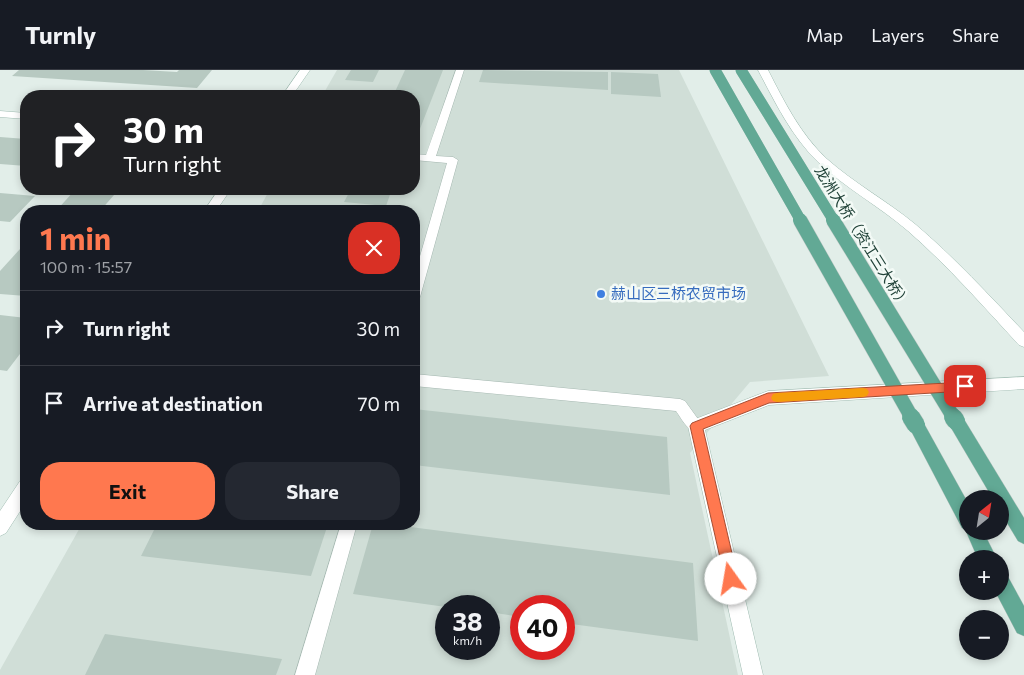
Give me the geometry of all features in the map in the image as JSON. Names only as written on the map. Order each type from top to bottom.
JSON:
[{"type":"main road","points":[[715,70],[916,425],[959,505]]},
{"type":"main road","name":"龙洲大桥（资江三大桥）","points":[[740,70],[1024,535]]},
{"type":"main road","points":[[1009,598],[1024,626]]},
{"type":"street","points":[[292,90],[305,70]]},
{"type":"street","points":[[763,70],[784,110],[812,150],[837,172],[894,213],[953,265],[1024,340]]},
{"type":"street","points":[[0,114],[20,116]]},
{"type":"street","points":[[753,675],[696,426],[768,398],[1024,383]]},
{"type":"street","points":[[0,527],[20,496]]},
{"type":"lane","points":[[430,158],[460,70]]},
{"type":"lane","points":[[420,157],[453,160],[420,276]]},
{"type":"lane","points":[[420,381],[680,405],[696,426]]},
{"type":"lane","points":[[305,675],[347,530]]},
{"type":"shaded area","name":"赫山区三桥农贸市场","points":[[337,70],[679,70],[829,376],[750,382],[690,453],[738,675],[0,675],[0,670],[79,530],[420,530],[420,205],[261,205],[267,195],[420,195],[420,90],[325,90]]},
{"type":"building","points":[[19,70],[143,70],[177,72],[179,70],[212,70],[197,88],[12,76]]},
{"type":"building","points":[[351,70],[379,70],[373,82],[345,80]]},
{"type":"building","points":[[405,70],[443,70],[420,129],[420,90],[396,90]]},
{"type":"building","points":[[483,70],[608,72],[608,90],[479,82]]},
{"type":"building","points":[[611,72],[658,74],[661,97],[611,94]]},
{"type":"building","points":[[0,137],[20,139],[20,166],[0,164]]},
{"type":"building","points":[[0,193],[35,196],[26,205],[20,205],[20,212],[10,222],[0,221]]},
{"type":"building","points":[[70,195],[114,195],[105,205],[61,205]]},
{"type":"building","points":[[348,195],[390,195],[386,205],[344,202]]},
{"type":"building","points":[[20,249],[20,296],[0,294],[0,271]]},
{"type":"building","points":[[0,315],[20,317],[20,354],[7,371],[0,370]]},
{"type":"building","points":[[420,410],[667,437],[670,495],[420,466]]},
{"type":"building","points":[[420,528],[693,563],[698,641],[575,624],[575,595],[510,595],[510,615],[500,614],[500,595],[435,595],[435,605],[353,594],[371,530],[420,530]]},
{"type":"building","points":[[154,530],[326,530],[311,576],[141,556]]},
{"type":"building","points":[[105,634],[282,659],[276,675],[85,675]]},
{"type":"slow traffic","points":[[777,398],[863,392]]},
{"type":"place","name":"赫山区三桥农贸市场","points":[[601,294]]},
{"type":"route","points":[[731,579],[696,426],[768,398],[965,386]]}]
